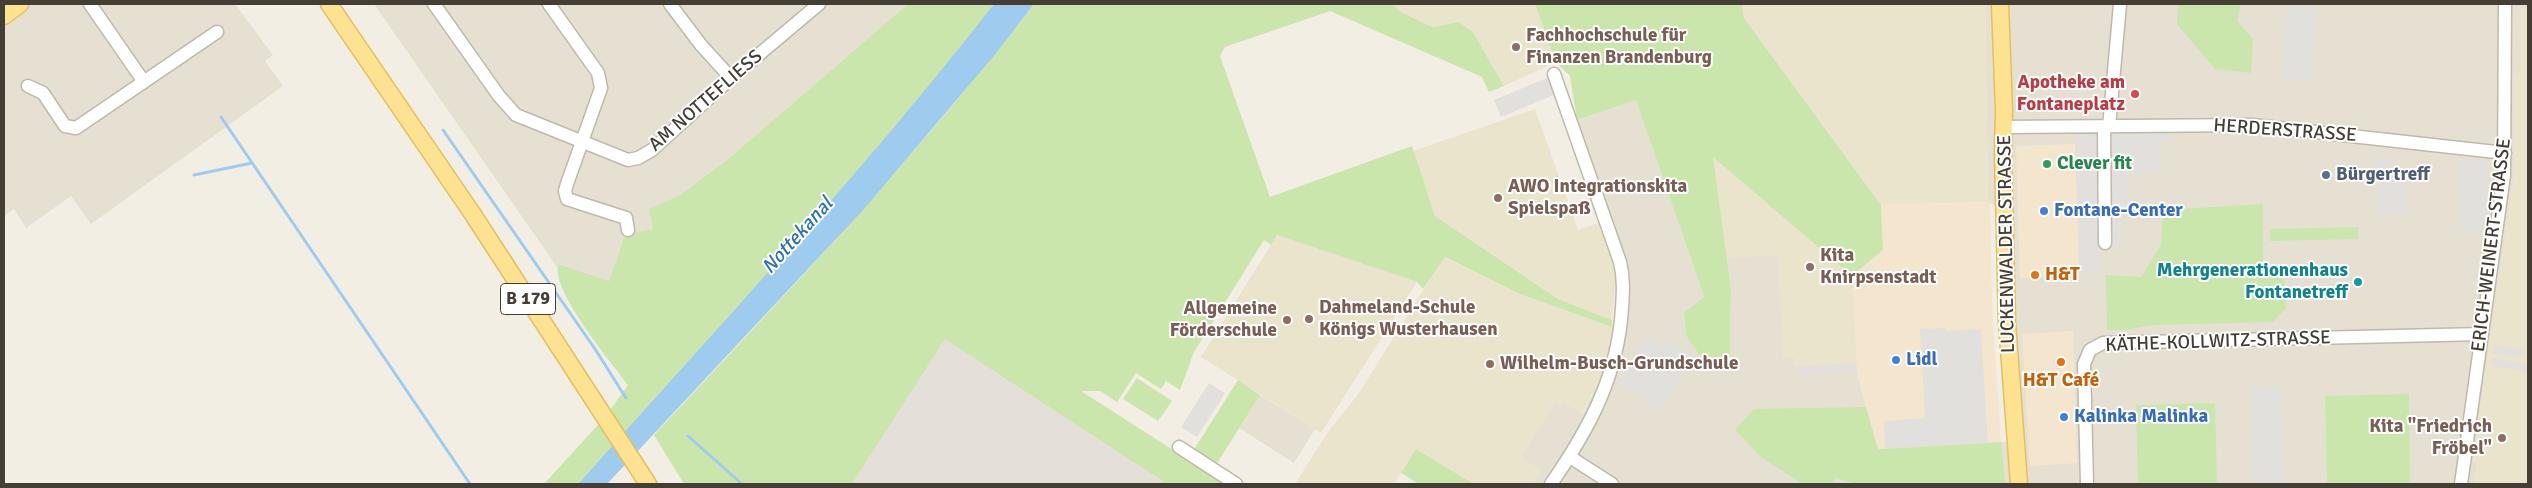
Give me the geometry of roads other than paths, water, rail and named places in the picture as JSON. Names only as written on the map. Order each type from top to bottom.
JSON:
[{"type":"main road","points":[[4,16],[20,4]]},
{"type":"main road","name":"LUCKENWALDER STRASSE","points":[[2000,4],[2004,127],[2006,313],[2019,484]]},
{"type":"main road","name":"B 179","points":[[330,5],[648,484]]},
{"type":"street","points":[[90,4],[144,82]]},
{"type":"street","name":"AM NOTTEFLIESS","points":[[434,4],[507,106],[516,115],[628,160],[638,158],[652,150],[731,78],[819,4]]},
{"type":"street","points":[[549,4],[598,72],[601,88],[565,191],[567,200],[626,218],[628,230]]},
{"type":"street","points":[[2105,243],[2106,127],[2120,4]]},
{"type":"street","name":"ERICH-WEINERT-STRASSE","points":[[2461,484],[2505,153],[2505,4]]},
{"type":"street","points":[[677,6],[701,45],[731,78]]},
{"type":"street","points":[[28,86],[43,92],[65,126],[76,128],[217,32]]},
{"type":"street","points":[[1552,484],[1570,457],[1610,375],[1621,326],[1623,278],[1620,262],[1554,74]]},
{"type":"street","name":"HERDERSTRASSE","points":[[2004,127],[2258,126],[2505,153]]},
{"type":"street","name":"KÄTHE-KOLLWITZ-STRASSE","points":[[2087,484],[2084,364],[2088,353],[2098,345],[2108,342],[2482,334]]},
{"type":"street","points":[[1178,447],[1236,484]]},
{"type":"street","points":[[1570,457],[1612,484]]},
{"type":"water","points":[[994,4],[1034,4],[993,57],[864,209],[607,484],[578,484],[842,188],[945,66]]},
{"type":"waterway","points":[[221,117],[470,484]]},
{"type":"waterway","points":[[443,130],[595,349],[626,398]]},
{"type":"waterway","points":[[194,175],[252,163]]},
{"type":"waterway","points":[[688,436],[742,484]]},
{"type":"place","name":"Fachhochschule für Finanzen Brandenburg","points":[[1516,47]]},
{"type":"place","name":"Apotheke am Fontaneplatz","points":[[2135,94]]},
{"type":"place","name":"Clever fit","points":[[2047,164]]},
{"type":"place","name":"Bürgertreff","points":[[2326,175]]},
{"type":"place","name":"AWO Integrationskita Spielspaß","points":[[1498,198]]},
{"type":"place","name":"Fontane-Center","points":[[2044,211]]},
{"type":"place","name":"Kita Knirpsenstadt","points":[[1810,267]]},
{"type":"place","name":"H&T","points":[[2035,275]]},
{"type":"place","name":"Mehrgenerationenhaus Fontanetreff","points":[[2358,282]]},
{"type":"place","name":"Dahmeland-Schule Königs Wusterhausen","points":[[1309,319]]},
{"type":"place","name":"Allgemeine Förderschule","points":[[1287,320]]},
{"type":"place","name":"Lidl","points":[[1896,360]]},
{"type":"place","name":"H&T Café","points":[[2061,362]]},
{"type":"place","name":"Wilhelm-Busch-Grundschule","points":[[1490,364]]},
{"type":"place","name":"Kalinka Malinka","points":[[2064,417]]},
{"type":"place","name":"Kita \"Friedrich Fröbel\"","points":[[2502,438]]},
{"type":"water label","name":"Nottekanal","points":[[798,236]]}]
